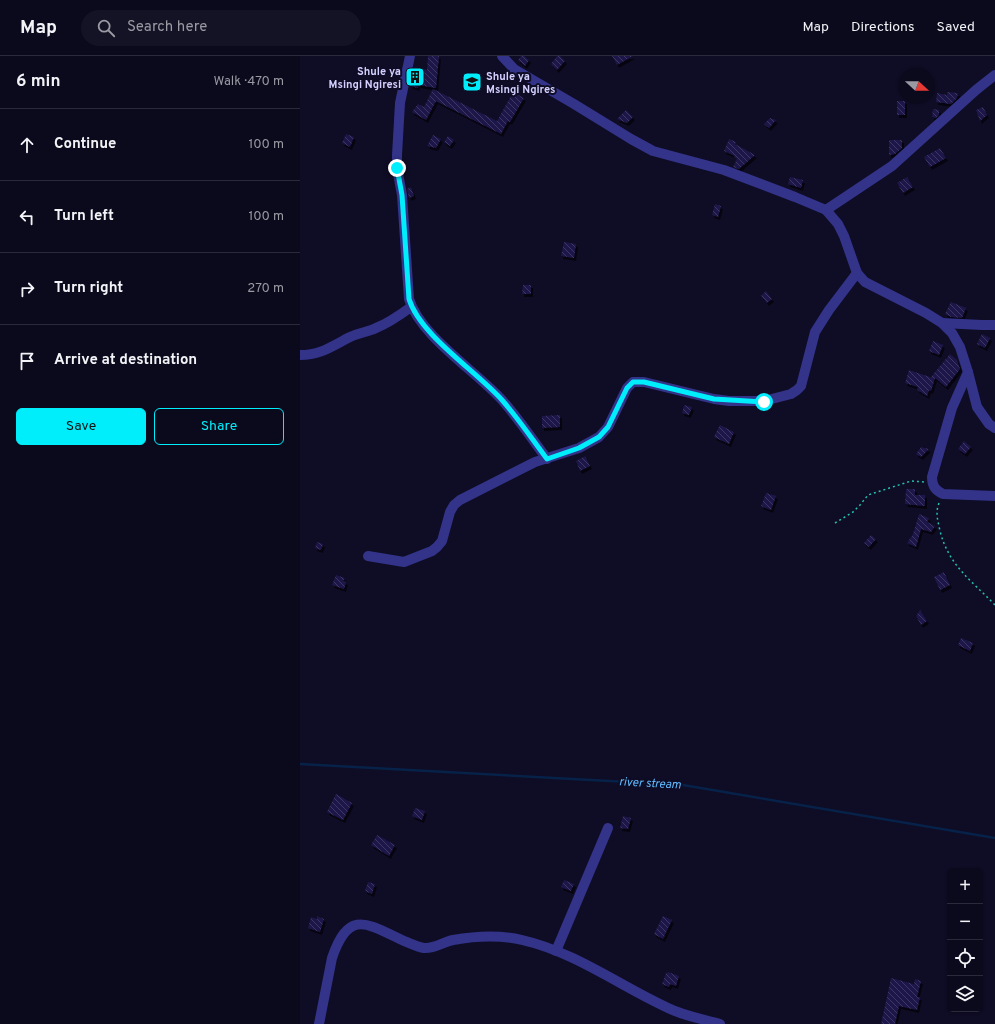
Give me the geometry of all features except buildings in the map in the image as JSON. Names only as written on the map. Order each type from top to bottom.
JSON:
[{"type":"street","points":[[410,56],[400,103],[397,155],[402,195],[409,299],[411,307],[436,339],[502,400],[547,459]]},
{"type":"street","points":[[502,56],[514,69],[574,104],[631,140],[653,151],[724,170],[826,210],[838,224],[844,236],[857,273],[865,282],[926,313],[942,323],[952,334],[960,347],[978,407],[989,424],[995,428]]},
{"type":"street","points":[[826,210],[892,166],[976,90],[995,75]]},
{"type":"street","points":[[368,556],[404,562],[432,551],[442,541],[450,512],[454,505],[460,500],[535,462],[579,448],[599,437],[608,427],[627,388],[633,382],[644,382],[728,401],[764,402],[791,394],[801,386],[815,332],[829,310],[857,273]]},
{"type":"street","points":[[300,355],[311,355],[324,351],[351,337],[378,328],[396,319],[411,307]]},
{"type":"street","points":[[942,323],[982,326],[995,324]]},
{"type":"street","points":[[968,372],[952,408],[932,477],[932,483],[938,492],[943,494],[995,496]]},
{"type":"street","points":[[556,951],[608,828]]},
{"type":"street","points":[[319,1024],[333,953],[347,929],[353,926],[366,924],[425,948],[430,948],[464,938],[512,938],[523,940],[556,951],[672,1010],[720,1024]]},
{"type":"path","points":[[835,523],[852,512],[868,495],[911,481],[932,483]]},
{"type":"path","points":[[943,494],[938,504],[937,518],[942,540],[947,551],[962,573],[981,589],[995,605]]},
{"type":"waterway","name":"river stream","points":[[300,764],[683,785],[995,838]]},
{"type":"place","name":"Shule ya Msingi Ngiresi","points":[[415,77]]},
{"type":"place","name":"Shule ya Msingi Ngires","points":[[472,82]]},
{"type":"route","points":[[397,168],[402,195],[409,299],[411,307],[436,339],[502,400],[547,459],[579,448],[604,433],[627,388],[633,382],[644,382],[714,399],[764,402]]}]
